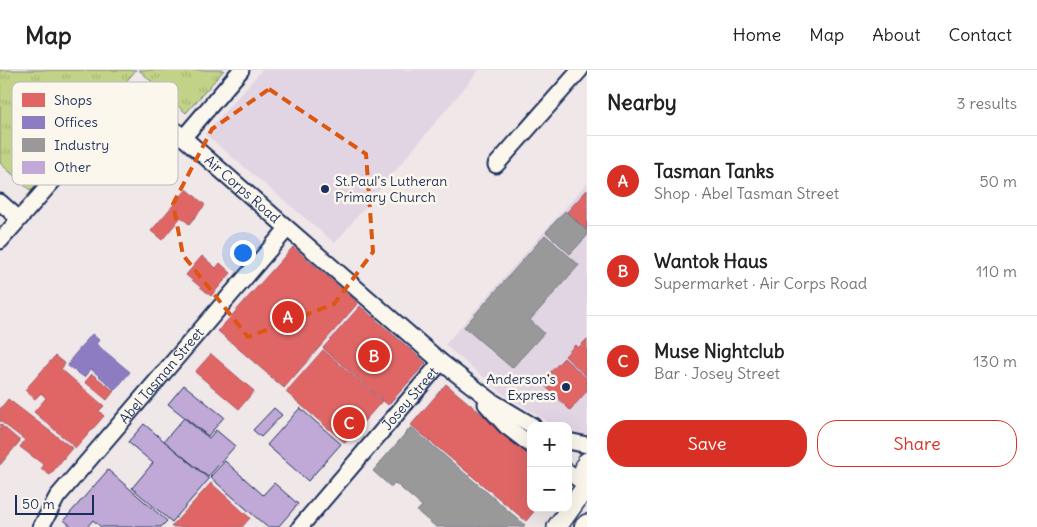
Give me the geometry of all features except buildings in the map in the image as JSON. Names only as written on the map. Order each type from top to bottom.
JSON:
[{"type":"main road","points":[[557,527],[585,488],[583,473],[587,462]]},
{"type":"main road","points":[[584,527],[587,524]]},
{"type":"street","points":[[183,138],[241,70]]},
{"type":"street","points":[[496,165],[580,70]]},
{"type":"street","name":"Air Corps Road","points":[[178,134],[441,362],[471,386],[527,422]]},
{"type":"street","name":"Air Corps Road","points":[[0,241],[48,185]]},
{"type":"street","points":[[0,202],[19,218]]},
{"type":"street","name":"Abel Tasman Street","points":[[41,527],[57,497],[287,229]]},
{"type":"street","name":"Josey Street","points":[[300,527],[441,362]]},
{"type":"street","name":"Air Corps Road","points":[[471,386],[506,426],[527,442]]},
{"type":"street","points":[[572,442],[587,445]]},
{"type":"street","points":[[572,476],[585,488]]},
{"type":"highlighted area","points":[[269,89],[366,154],[373,252],[334,304],[248,337],[183,255],[173,204],[212,129]]},
{"type":"shaded area","name":"St.Paul's Lutheran Primary Church","points":[[262,70],[479,70],[335,243],[205,134]]},
{"type":"shaded area","points":[[587,183],[587,434],[582,435],[572,432],[572,422],[549,422],[505,395],[445,345]]},
{"type":"green space","points":[[0,70],[136,70],[126,82],[12,82],[12,174],[0,163]]},
{"type":"green space","points":[[139,70],[224,70],[186,113],[178,106],[178,82],[152,82]]},
{"type":"green space","points":[[24,185],[36,185],[31,191]]},
{"type":"place","name":"St.Paul's Lutheran Primary Church","points":[[325,189]]},
{"type":"place","name":"Tasman Tanks","points":[[288,317]]},
{"type":"place","name":"Wantok Haus","points":[[374,356]]},
{"type":"place","name":"Anderson's Express","points":[[566,387]]},
{"type":"place","name":"Muse Nightclub","points":[[349,423]]}]
